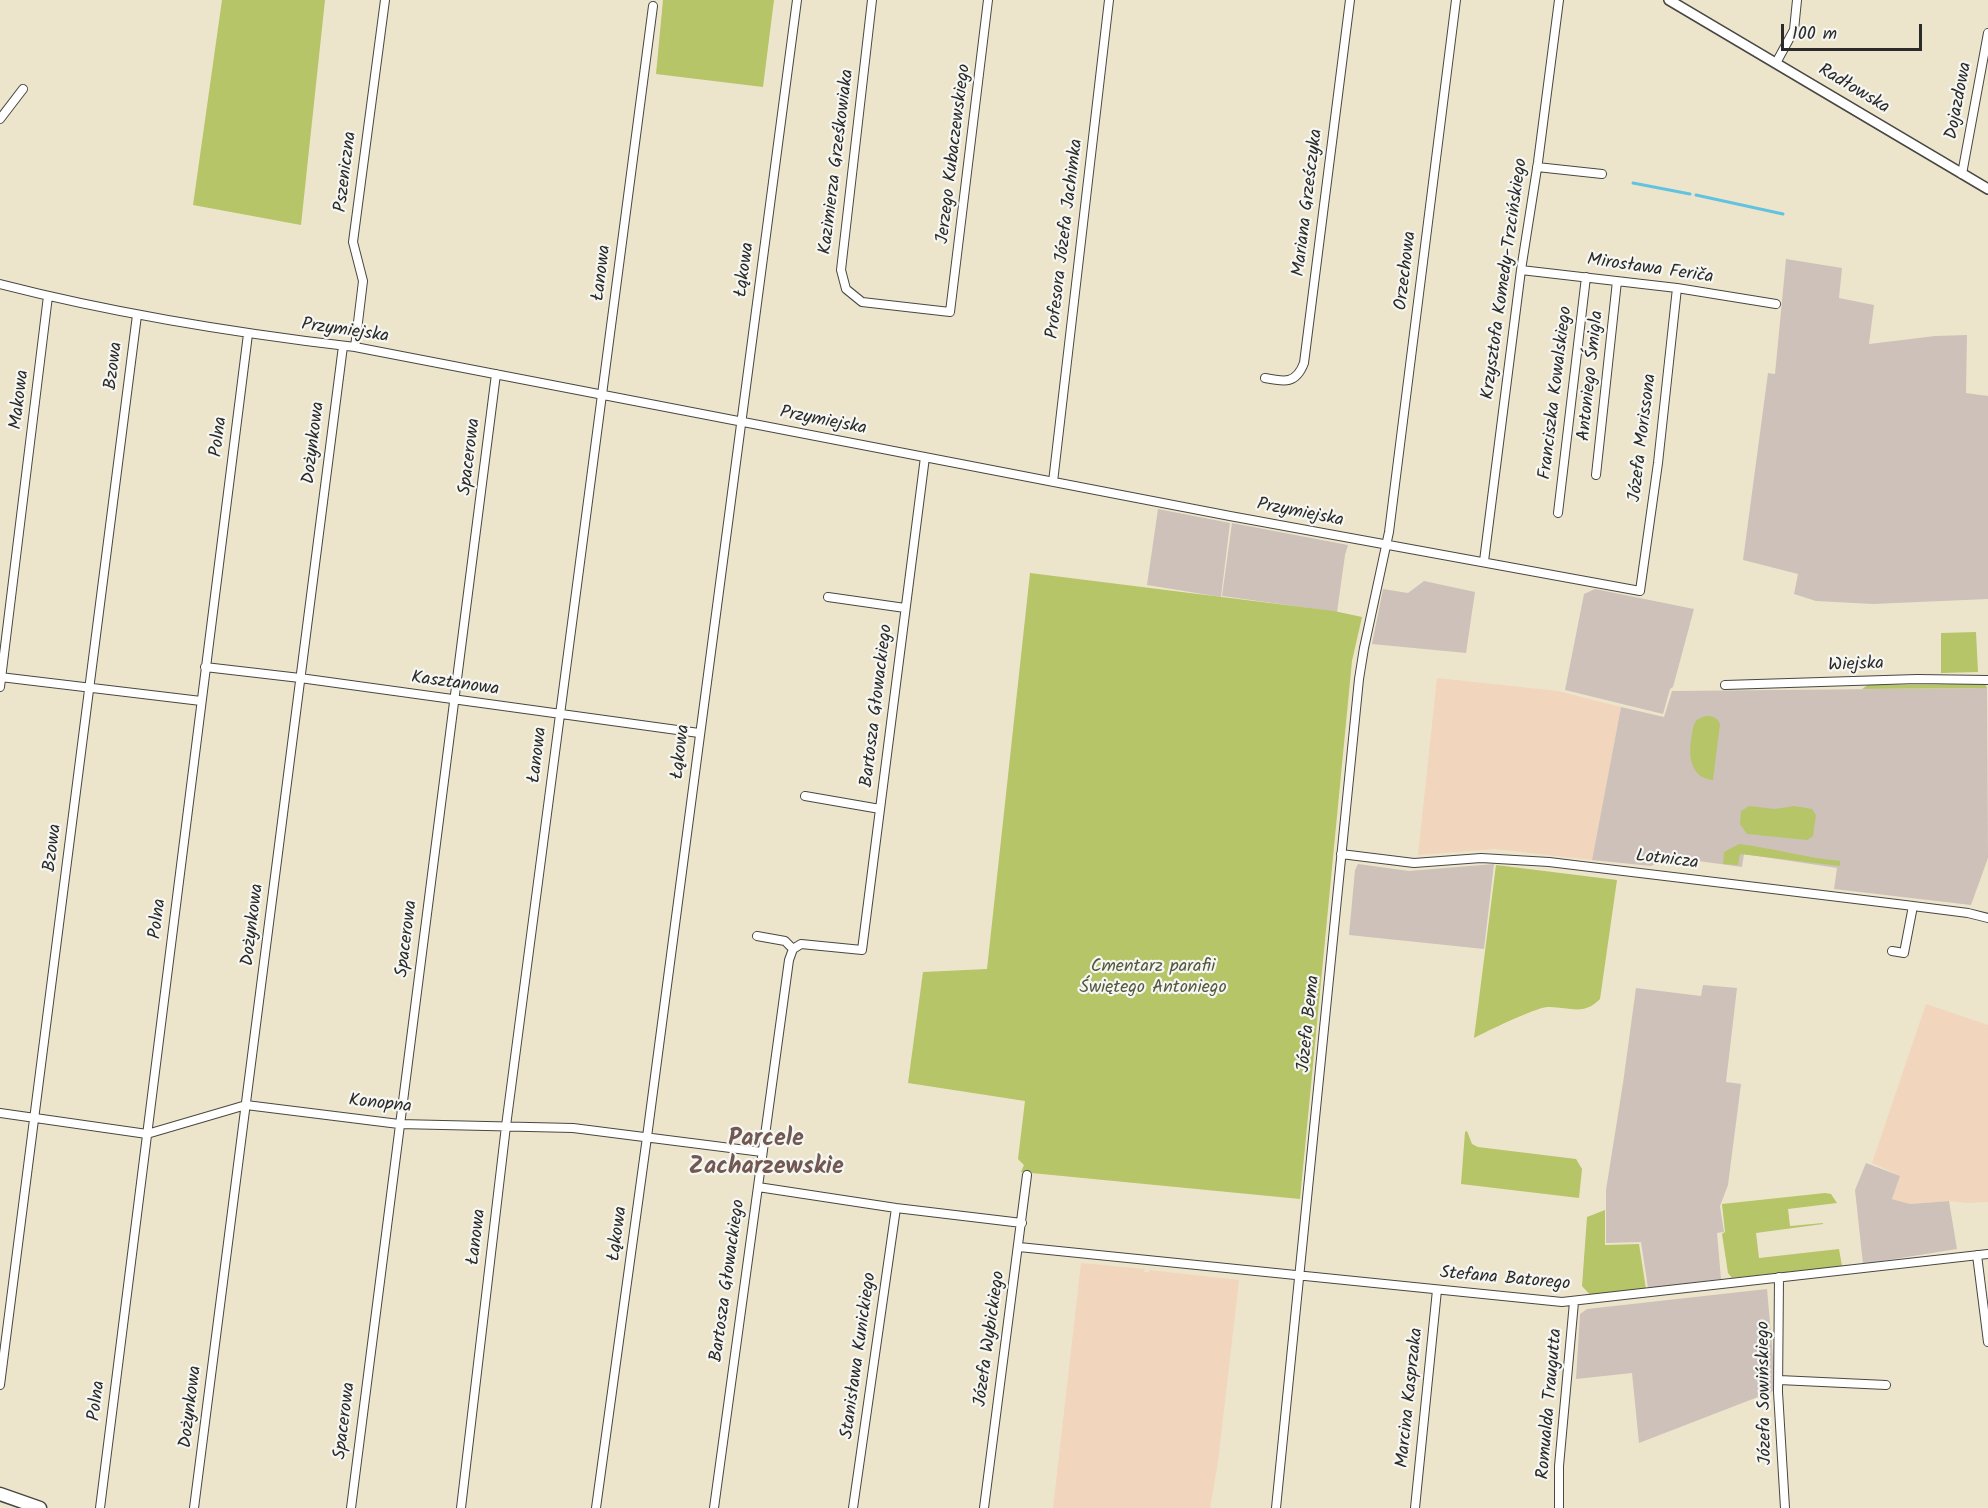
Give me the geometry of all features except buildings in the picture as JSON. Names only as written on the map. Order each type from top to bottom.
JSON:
[{"type":"main road","points":[[0,1494],[40,1508]]},
{"type":"street","name":"Pszeniczna","points":[[356,347],[363,281],[353,242],[385,0]]},
{"type":"street","name":"Łąkowa","points":[[596,1508],[797,0]]},
{"type":"street","name":"Kazimierza Grześkowiaka","points":[[872,0],[841,270],[846,289],[862,302],[951,312]]},
{"type":"street","name":"Jerzego Kubaczewskiego","points":[[951,312],[988,0]]},
{"type":"street","name":"Profesora Józefa Jachimka","points":[[1053,482],[1109,0]]},
{"type":"street","name":"Mariana Grześczyka","points":[[1266,378],[1288,381],[1294,379],[1304,363],[1350,0]]},
{"type":"street","name":"Orzechowa","points":[[1386,545],[1456,0]]},
{"type":"street","name":"Krzysztofa Komedy-Trzcińskiego","points":[[1484,561],[1521,270],[1559,0]]},
{"type":"street","name":"Radłowska","points":[[1669,0],[1988,189]]},
{"type":"street","points":[[1776,63],[1794,30],[1797,0]]},
{"type":"street","name":"Łanowa","points":[[461,1508],[506,1126],[653,6]]},
{"type":"street","name":"Dojazdowa","points":[[1962,174],[1988,33]]},
{"type":"street","points":[[0,119],[22,88]]},
{"type":"street","points":[[1537,166],[1602,174]]},
{"type":"street","name":"Mirosława Feriča","points":[[1521,270],[1677,288],[1776,304]]},
{"type":"street","name":"Franciszka Kowalskiego","points":[[1558,513],[1586,277]]},
{"type":"street","name":"Antoniego Śmigla","points":[[1596,475],[1617,281]]},
{"type":"street","name":"Przymiejska","points":[[0,284],[137,315],[248,334],[356,347],[1053,482],[1640,591]]},
{"type":"street","name":"Józefa Morissona","points":[[1640,591],[1658,463],[1677,288]]},
{"type":"street","name":"Makowa","points":[[0,687],[48,296]]},
{"type":"street","name":"Bzowa","points":[[0,1385],[137,315]]},
{"type":"street","name":"Polna","points":[[100,1508],[248,334]]},
{"type":"street","name":"Dożynkowa","points":[[194,1508],[343,346]]},
{"type":"street","name":"Spacerowa","points":[[351,1508],[496,374]]},
{"type":"street","name":"Bartosza Głowackiego","points":[[714,1508],[789,960],[793,949],[801,944],[862,950],[925,457]]},
{"type":"street","name":"Józefa Bema","points":[[1276,1508],[1359,680],[1386,545]]},
{"type":"street","name":"Bartosza Głowackiego","points":[[828,597],[905,608]]},
{"type":"street","name":"Kasztanowa","points":[[205,667],[300,678],[699,734]]},
{"type":"street","points":[[1,677],[201,701]]},
{"type":"street","name":"Wiejska","points":[[1725,685],[1917,679],[1988,680]]},
{"type":"street","name":"Bartosza Głowackiego","points":[[805,796],[880,808]]},
{"type":"street","name":"Lotnicza","points":[[1341,854],[1414,863],[1481,858],[1549,862],[1968,913],[1988,918]]},
{"type":"street","points":[[1893,951],[1904,953],[1913,906]]},
{"type":"street","points":[[757,936],[785,941],[793,949]]},
{"type":"street","name":"Konopna","points":[[0,1113],[147,1134],[246,1105],[399,1124],[573,1128],[762,1152]]},
{"type":"street","name":"Józefa Wybickiego","points":[[984,1508],[1027,1175]]},
{"type":"street","points":[[758,1186],[896,1208],[1022,1223]]},
{"type":"street","name":"Stanisława Kunickiego","points":[[853,1508],[896,1208]]},
{"type":"street","name":"Stefana Batorego","points":[[1019,1247],[1562,1302],[1988,1254]]},
{"type":"street","points":[[1977,1255],[1988,1342]]},
{"type":"street","name":"Józefa Sowińskiego","points":[[1779,1277],[1779,1380],[1785,1508]]},
{"type":"street","name":"Marcina Kasprzaka","points":[[1414,1508],[1437,1290]]},
{"type":"street","name":"Romualda Traugutta","points":[[1559,1508],[1560,1466],[1574,1302]]},
{"type":"street","points":[[1779,1380],[1886,1385]]},
{"type":"shaded area","points":[[1786,259],[1842,268],[1839,298],[1874,305],[1869,344],[1935,336],[1967,335],[1966,393],[1988,396],[1988,599],[1873,604],[1816,601],[1794,594],[1798,574],[1743,560],[1768,373],[1775,374]]},
{"type":"shaded area","points":[[1158,509],[1230,523],[1221,597],[1147,585]]},
{"type":"shaded area","points":[[1232,523],[1348,545],[1337,612],[1222,596]]},
{"type":"shaded area","points":[[1424,581],[1475,592],[1466,653],[1372,644],[1383,589],[1408,593]]},
{"type":"shaded area","points":[[1595,589],[1694,609],[1673,687],[1670,689],[1663,714],[1565,690],[1584,594]]},
{"type":"shaded area","points":[[1437,678],[1558,691],[1621,707],[1592,860],[1495,849],[1418,855]]},
{"type":"shaded area","points":[[1987,688],[1988,858],[1971,905],[1834,889],[1837,868],[1744,854],[1742,867],[1669,857],[1651,866],[1592,860],[1621,707],[1664,717],[1672,691]]},
{"type":"shaded area","points":[[1358,864],[1409,871],[1494,864],[1484,949],[1349,935],[1355,870]]},
{"type":"shaded area","points":[[1703,985],[1737,988],[1726,1082],[1741,1084],[1728,1185],[1720,1206],[1724,1232],[1717,1233],[1721,1279],[1648,1288],[1641,1242],[1606,1243],[1606,1190],[1636,988],[1701,996]]},
{"type":"shaded area","points":[[1926,1004],[1988,1025],[1988,1202],[1949,1201],[1910,1204],[1892,1199],[1900,1176],[1872,1163]]},
{"type":"shaded area","points":[[1866,1163],[1900,1176],[1892,1199],[1910,1204],[1949,1201],[1957,1249],[1863,1264],[1855,1190]]},
{"type":"shaded area","points":[[1081,1263],[1145,1269],[1144,1272],[1149,1272],[1149,1270],[1239,1280],[1218,1462],[1210,1508],[1053,1508]]},
{"type":"shaded area","points":[[1767,1289],[1776,1390],[1639,1443],[1632,1373],[1576,1379],[1580,1314],[1587,1309]]},
{"type":"green space","points":[[222,0],[325,0],[301,225],[193,205]]},
{"type":"green space","points":[[663,0],[774,0],[763,87],[656,74]]},
{"type":"green space","name":"Cmentarz parafii Świętego Antoniego","points":[[1030,573],[1334,611],[1362,617],[1352,661],[1300,1199],[1021,1172],[1024,1165],[1018,1159],[1025,1101],[908,1083],[923,972],[987,969]]},
{"type":"green space","points":[[1976,632],[1978,672],[1941,673],[1941,633]]},
{"type":"green space","points":[[1985,684],[1987,688],[1862,689],[1868,685]]},
{"type":"green space","points":[[1706,716],[1714,717],[1720,724],[1713,780],[1699,775],[1691,756],[1694,725],[1698,719]]},
{"type":"green space","points":[[1749,806],[1775,809],[1794,806],[1812,809],[1816,815],[1813,836],[1807,840],[1747,834],[1740,824],[1741,811]]},
{"type":"green space","points":[[1739,844],[1840,861],[1840,866],[1740,854],[1738,865],[1723,864],[1724,852]]},
{"type":"green space","points":[[1496,865],[1617,880],[1600,999],[1588,1008],[1541,1008],[1474,1038]]},
{"type":"green space","points":[[1467,1131],[1472,1144],[1478,1147],[1576,1159],[1582,1169],[1579,1198],[1461,1184],[1465,1132]]},
{"type":"green space","points":[[1831,1194],[1837,1203],[1788,1209],[1790,1226],[1823,1224],[1756,1233],[1759,1258],[1839,1249],[1842,1266],[1732,1278],[1728,1273],[1722,1234],[1725,1232],[1722,1204]]},
{"type":"green space","points":[[1605,1210],[1605,1245],[1639,1244],[1646,1289],[1591,1296],[1582,1286],[1587,1217]]},
{"type":"waterway","points":[[1633,183],[1690,194]]},
{"type":"waterway","points":[[1696,195],[1783,214]]},
{"type":"district","name":"Parcele Zacharzewskie","points":[[766,1155]]}]
